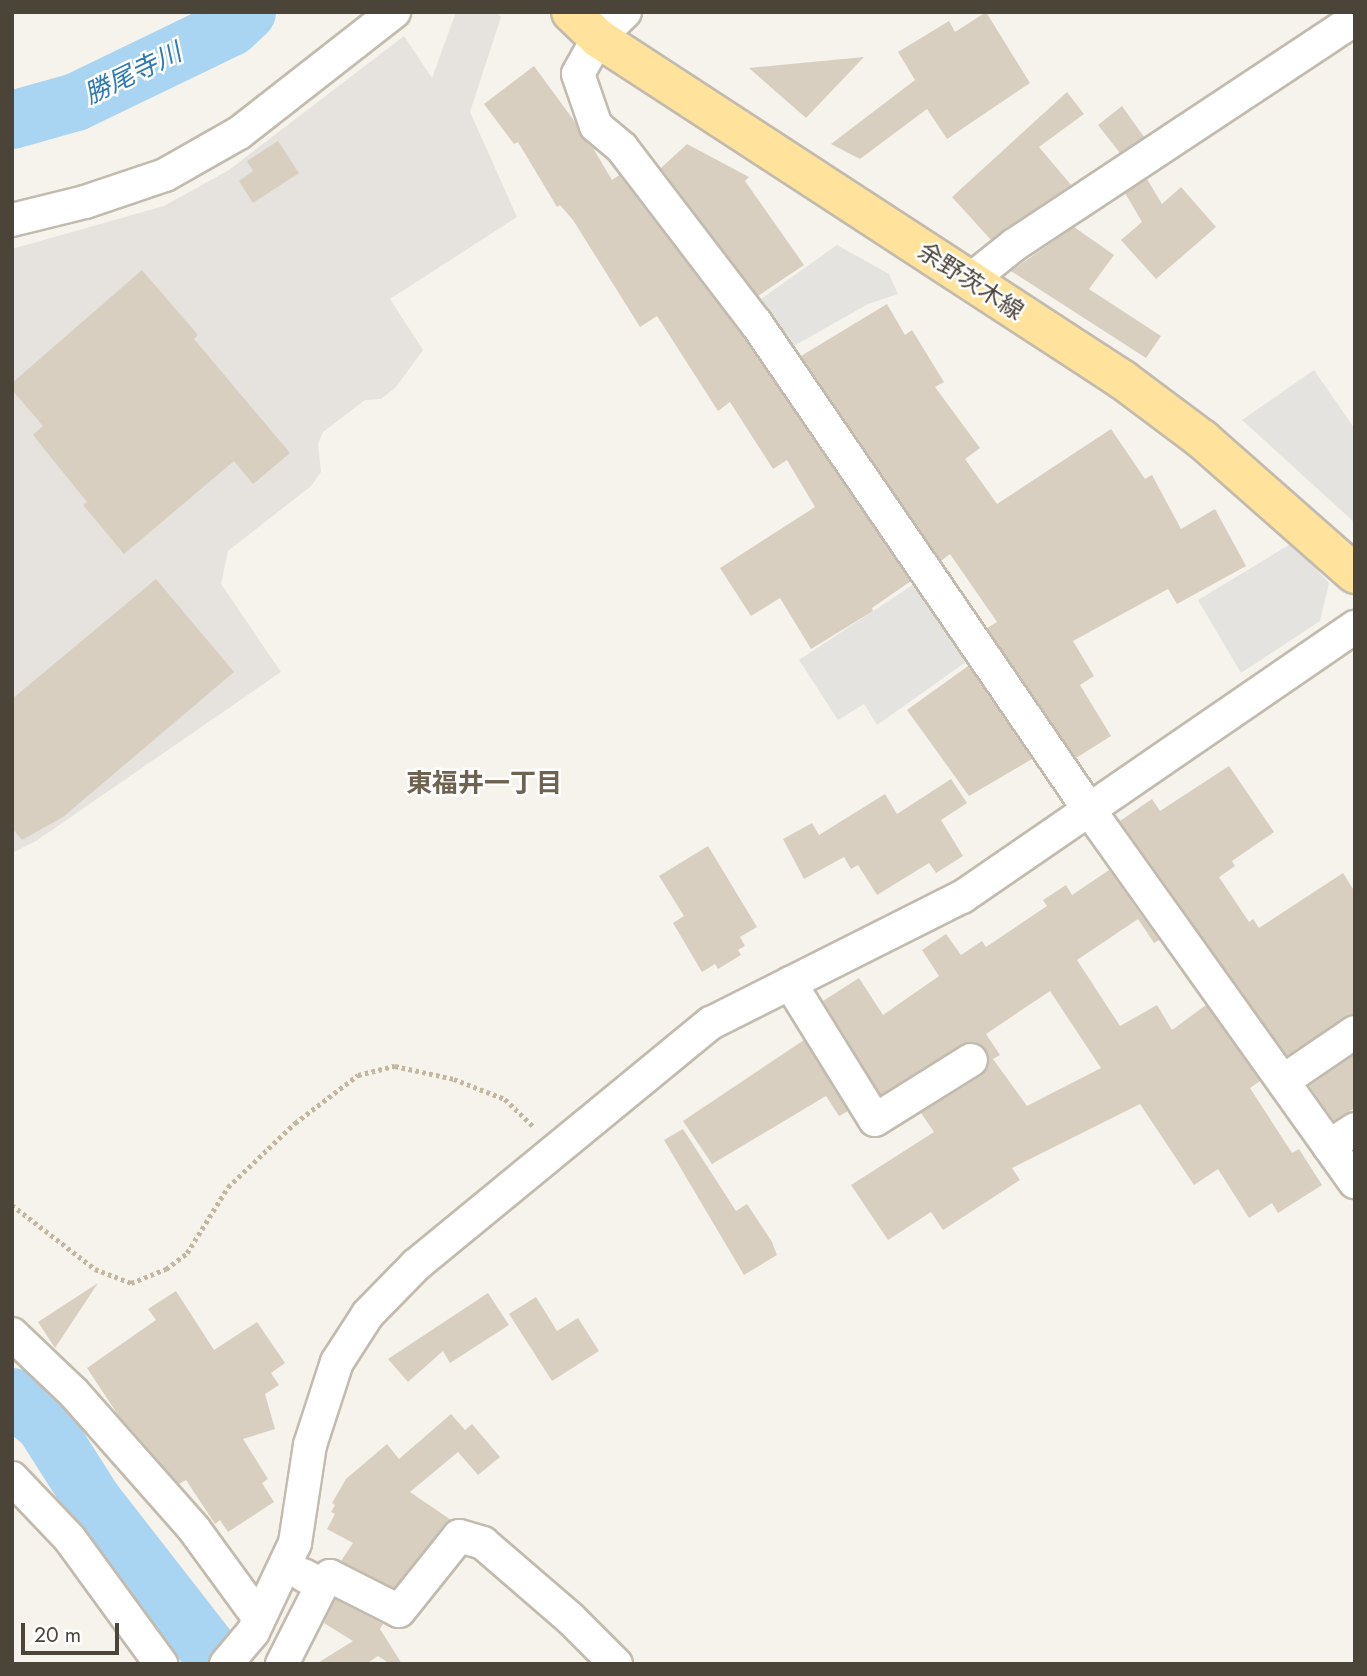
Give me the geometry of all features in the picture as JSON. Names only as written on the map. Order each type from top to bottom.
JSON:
[{"type":"main road","name":"余野茨木線","points":[[571,12],[611,25],[970,281],[1123,380],[1202,439],[1355,574]]},
{"type":"street","points":[[12,220],[85,202],[165,175],[239,133],[394,12]]},
{"type":"street","points":[[970,281],[1014,245],[1355,19]]},
{"type":"street","points":[[611,25],[578,74],[596,126],[622,148],[756,323],[1090,811],[1355,1182]]},
{"type":"street","points":[[226,1664],[256,1625],[295,1543],[310,1445],[337,1362],[368,1314],[416,1265],[711,1023],[962,897],[1355,627]]},
{"type":"street","points":[[790,983],[875,1121],[971,1060]]},
{"type":"street","points":[[1283,1081],[1355,1032]]},
{"type":"street","points":[[1329,1146],[1355,1129]]},
{"type":"street","points":[[12,1334],[73,1392],[194,1528],[256,1625]]},
{"type":"street","points":[[12,1478],[71,1539],[156,1663]]},
{"type":"street","points":[[282,1664],[322,1585],[330,1576],[399,1611],[459,1536],[483,1543],[570,1618],[616,1664]]},
{"type":"street","points":[[285,1565],[322,1585]]},
{"type":"path","points":[[12,1205],[95,1269],[131,1283],[166,1269],[187,1253],[228,1187],[295,1123],[358,1075],[395,1066],[454,1080],[505,1099],[527,1118],[553,1151]]},
{"type":"shaded area","points":[[456,12],[496,12],[501,17],[470,112],[517,217],[390,299],[423,350],[396,387],[381,399],[365,400],[323,432],[318,444],[321,472],[311,486],[228,551],[221,584],[281,672],[36,841],[12,853],[12,249],[164,206],[229,170],[404,36],[432,78]]},
{"type":"shaded area","points":[[837,245],[889,274],[898,294],[868,304],[792,347],[761,299]]},
{"type":"shaded area","points":[[1314,370],[1355,429],[1355,523],[1242,420]]},
{"type":"shaded area","points":[[1292,543],[1329,583],[1320,621],[1241,673],[1198,600]]},
{"type":"shaded area","points":[[923,578],[973,657],[877,725],[864,704],[838,720],[799,660]]},
{"type":"building","points":[[986,12],[1030,83],[947,139],[927,109],[860,159],[831,144],[915,80],[898,52],[949,21],[955,32]]},
{"type":"building","points":[[864,57],[806,118],[749,68]]},
{"type":"building","points":[[534,66],[575,122],[584,140],[593,148],[612,180],[619,175],[741,334],[911,581],[872,608],[873,611],[811,649],[780,598],[751,616],[720,568],[815,507],[787,460],[773,469],[730,402],[718,411],[657,316],[640,327],[573,220],[560,205],[557,207],[518,142],[514,144],[484,104]]},
{"type":"building","points":[[1067,92],[1084,114],[1039,147],[1071,185],[991,240],[952,197]]},
{"type":"building","points":[[1122,106],[1144,137],[1120,153],[1098,125]]},
{"type":"building","points":[[278,141],[299,173],[253,203],[239,181],[253,171],[247,161]]},
{"type":"building","points":[[687,144],[749,177],[745,181],[804,265],[758,296],[661,168]]},
{"type":"building","points":[[1147,179],[1162,204],[1181,187],[1216,227],[1156,279],[1121,240],[1142,222],[1125,193]]},
{"type":"building","points":[[1074,227],[1114,255],[1089,289],[1161,336],[1146,358],[1011,271]]},
{"type":"building","points":[[142,270],[198,335],[194,339],[290,453],[253,484],[234,461],[124,554],[83,505],[87,502],[33,435],[43,426],[12,390],[12,383]]},
{"type":"building","points":[[887,304],[905,335],[912,330],[944,382],[935,387],[980,448],[965,459],[997,504],[1111,429],[1145,479],[1152,475],[1181,529],[1215,509],[1246,566],[1177,604],[1168,589],[1073,641],[1094,676],[1080,685],[1111,736],[1076,758],[987,628],[997,622],[950,554],[941,561],[801,356]]},
{"type":"building","points":[[156,579],[234,672],[63,817],[22,840],[12,828],[12,699]]},
{"type":"building","points":[[968,666],[1032,759],[969,796],[907,710]]},
{"type":"building","points":[[1229,766],[1274,832],[1232,861],[1235,866],[1219,877],[1249,922],[1253,919],[1259,928],[1343,873],[1355,892],[1355,1014],[1345,1017],[1287,1056],[1120,821],[1152,799],[1160,811]]},
{"type":"building","points":[[951,779],[967,803],[941,820],[963,856],[936,873],[929,863],[877,895],[858,865],[851,869],[844,857],[804,879],[783,839],[812,823],[819,835],[885,794],[897,814]]},
{"type":"building","points":[[708,846],[757,927],[740,937],[745,946],[738,950],[741,955],[718,969],[715,964],[702,972],[673,923],[684,916],[659,876]]},
{"type":"building","points":[[1109,870],[1159,940],[1154,943],[1138,919],[1077,960],[1120,1026],[1157,1005],[1172,1030],[1206,1005],[1260,1081],[1250,1088],[1292,1153],[1299,1149],[1322,1185],[1278,1213],[1272,1203],[1249,1218],[1218,1169],[1194,1185],[1140,1104],[1012,1168],[1020,1180],[943,1230],[931,1212],[888,1240],[851,1185],[934,1132],[921,1113],[981,1076],[989,1059],[980,1044],[962,1044],[881,1095],[823,1001],[859,978],[883,1015],[939,976],[922,950],[946,934],[961,955],[982,941],[986,947],[1047,906],[1043,900],[1066,885],[1072,895]],"holes":[[[1050,991],[1101,1068],[1027,1106],[993,1059],[1000,1055],[986,1034]]]},
{"type":"building","points":[[804,1040],[848,1111],[839,1116],[826,1096],[712,1164],[683,1121]]},
{"type":"building","points":[[1355,1054],[1355,1108],[1334,1121],[1309,1086]]},
{"type":"building","points":[[683,1129],[736,1211],[747,1204],[772,1242],[777,1255],[744,1275],[664,1140]]},
{"type":"building","points":[[98,1283],[55,1348],[38,1322]]},
{"type":"building","points":[[176,1291],[214,1350],[257,1322],[285,1363],[271,1373],[279,1385],[265,1394],[275,1429],[243,1439],[268,1479],[262,1483],[274,1502],[228,1532],[220,1520],[215,1524],[186,1480],[179,1484],[118,1415],[87,1368],[156,1320],[148,1309]]},
{"type":"building","points":[[488,1293],[509,1325],[450,1363],[443,1351],[408,1382],[388,1359]]},
{"type":"building","points":[[536,1297],[557,1331],[578,1318],[599,1351],[552,1381],[509,1314]]},
{"type":"building","points":[[451,1414],[465,1430],[472,1424],[500,1457],[478,1475],[458,1452],[410,1492],[451,1520],[394,1588],[341,1561],[353,1543],[327,1529],[335,1514],[331,1512],[335,1505],[332,1503],[346,1479],[387,1444],[399,1459]]},
{"type":"building","points":[[335,1599],[383,1624],[380,1629],[402,1664],[390,1664],[378,1656],[366,1664],[316,1664],[353,1641],[324,1623]]},
{"type":"waterway","name":"勝尾寺川","points":[[12,120],[76,102],[231,27],[247,12]]},
{"type":"waterway","points":[[12,1397],[44,1424],[93,1501],[220,1664]]},
{"type":"district","name":"東福井一丁目","points":[[484,784]]}]
